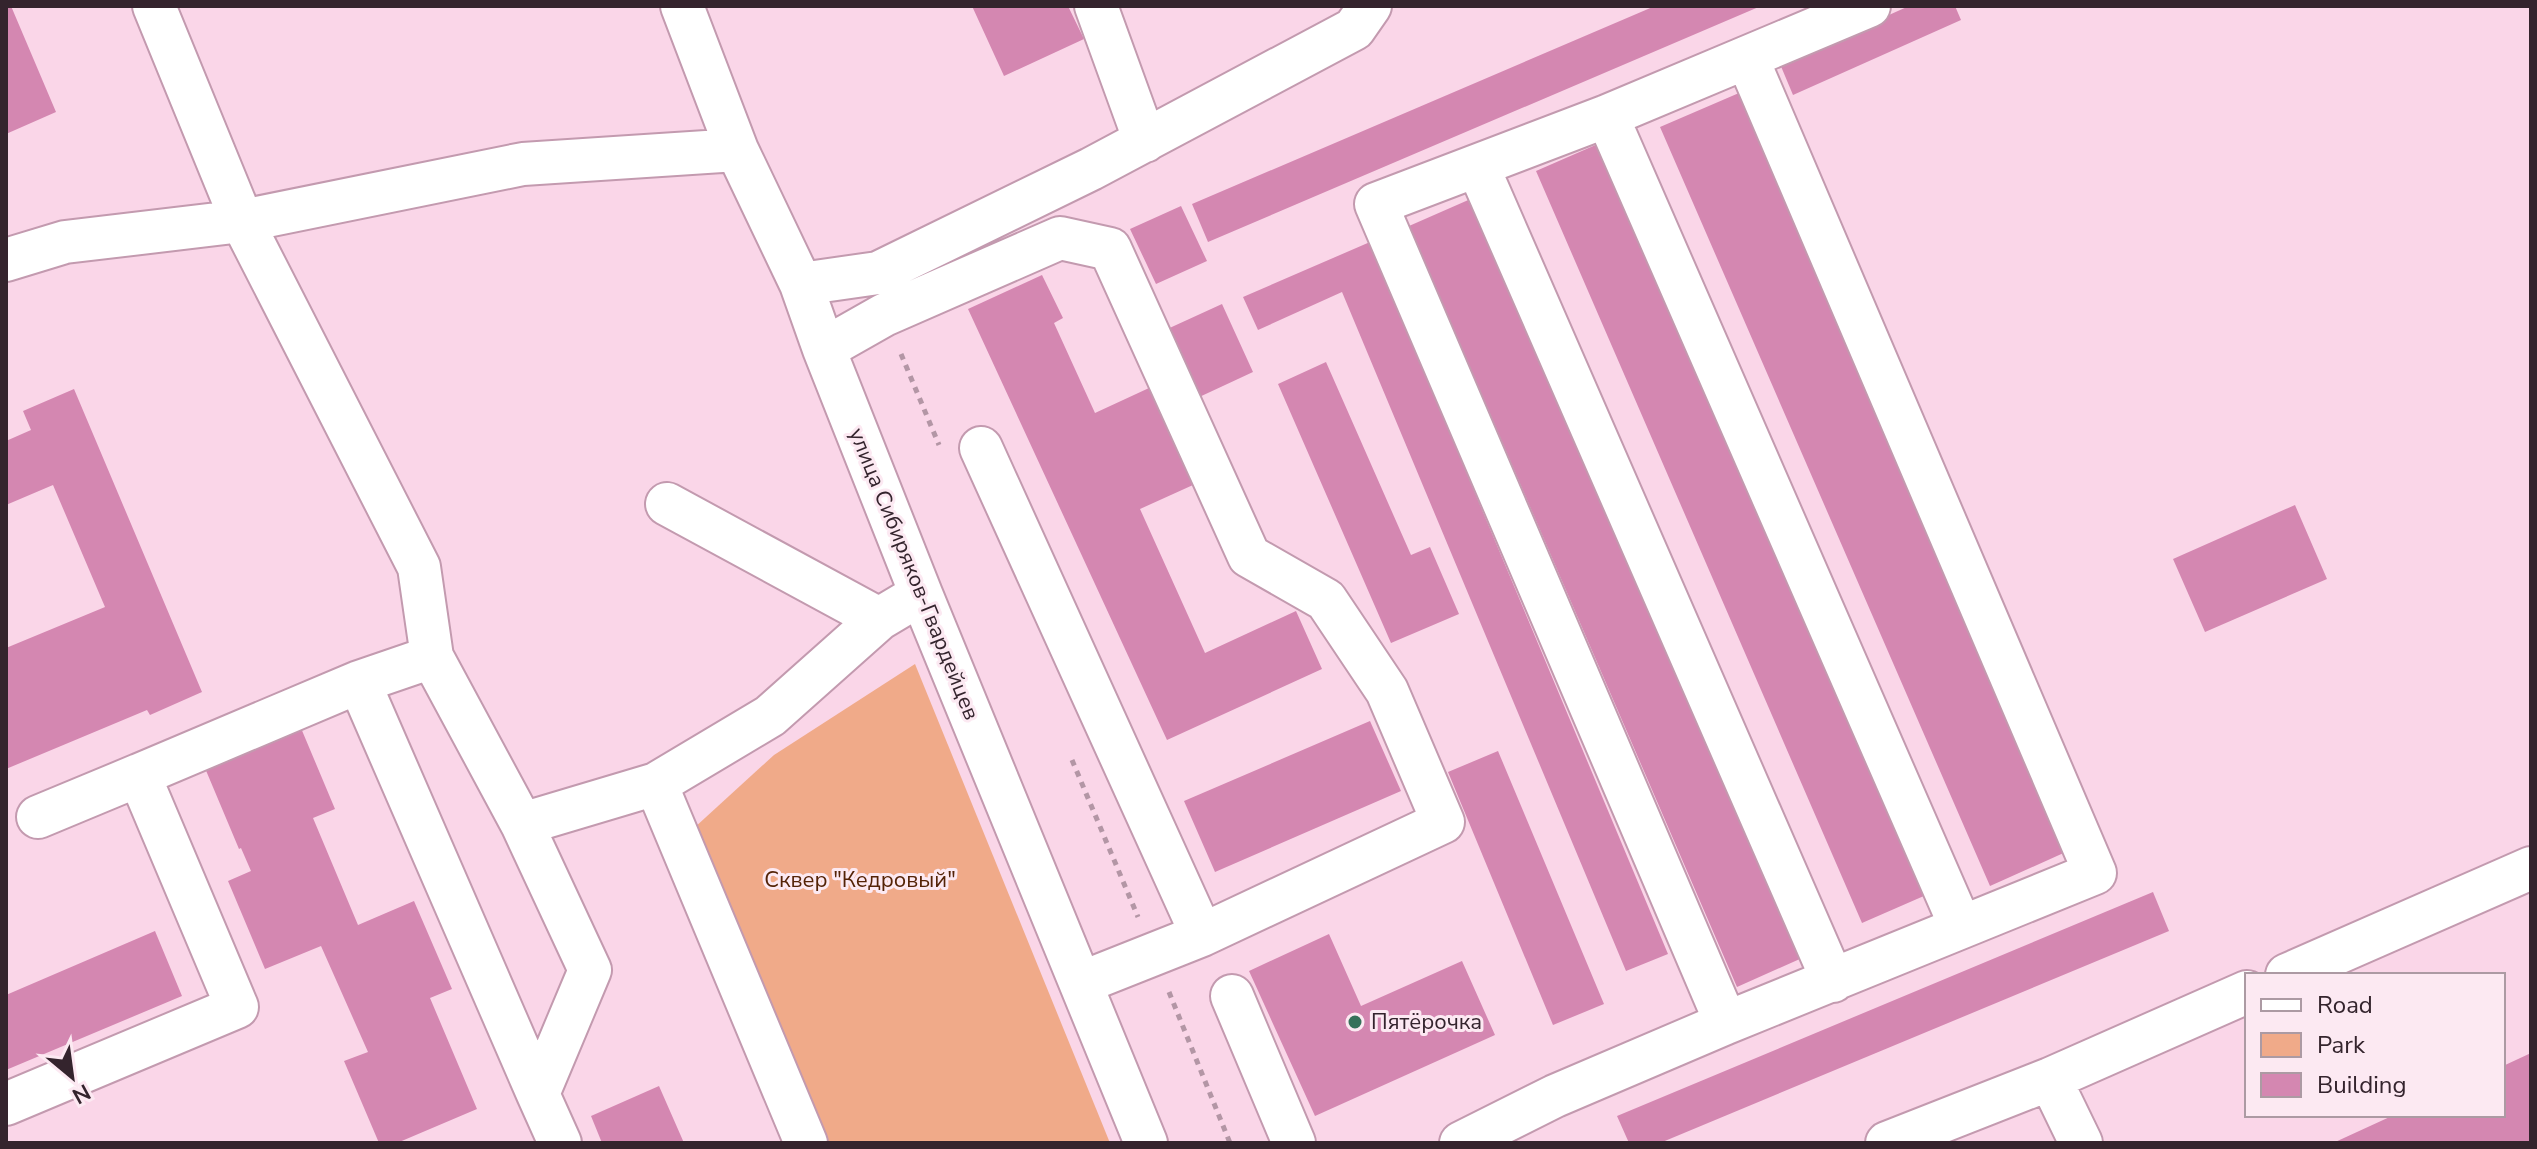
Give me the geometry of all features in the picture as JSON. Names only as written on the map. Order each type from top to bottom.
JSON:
[{"type":"street","points":[[154,6],[242,221],[419,567],[432,657],[522,824],[590,970],[538,1094]]},
{"type":"street","name":"улица Сибиряков-Гвардейцев","points":[[682,6],[737,150],[801,284],[921,594],[1146,1143]]},
{"type":"street","points":[[1096,6],[1145,141]]},
{"type":"street","points":[[801,284],[878,273],[1145,141],[1354,29],[1370,6]]},
{"type":"street","points":[[1726,1023],[1376,204],[1607,116],[1869,6]]},
{"type":"street","points":[[1461,1143],[1555,1096],[1726,1023],[2095,873],[1747,58]]},
{"type":"street","points":[[1607,116],[1961,927]]},
{"type":"street","points":[[6,260],[65,242],[242,221],[523,164],[737,150]]},
{"type":"street","points":[[1478,167],[1833,981]]},
{"type":"street","points":[[824,349],[884,315],[1060,238],[1110,249],[1249,556],[1326,600],[1387,691],[1443,822],[1202,935],[1081,983]]},
{"type":"street","points":[[981,448],[1202,935]]},
{"type":"street","points":[[667,504],[879,619]]},
{"type":"street","points":[[522,824],[656,784],[770,716],[879,619],[921,594]]},
{"type":"street","points":[[38,817],[359,682],[432,657]]},
{"type":"street","points":[[359,682],[560,1143]]},
{"type":"street","points":[[6,1104],[237,1007],[139,775]]},
{"type":"street","points":[[656,784],[806,1143]]},
{"type":"street","points":[[2292,973],[2531,868]]},
{"type":"street","points":[[1887,1143],[2050,1079],[2245,993]]},
{"type":"street","points":[[1232,996],[1294,1143]]},
{"type":"street","points":[[2050,1079],[2081,1143]]},
{"type":"green space","name":"Сквер \"Кедровый\"","points":[[915,664],[1110,1143],[826,1143],[694,828],[774,755]]},
{"type":"building","points":[[6,6],[11,6],[56,112],[6,134]]},
{"type":"building","points":[[972,6],[1068,6],[1084,39],[1004,76]]},
{"type":"building","points":[[1655,6],[1761,6],[1208,242],[1192,204]]},
{"type":"building","points":[[1909,6],[1955,6],[1961,20],[1793,95],[1780,64]]},
{"type":"building","points":[[1739,93],[2068,851],[1990,886],[1660,127]]},
{"type":"building","points":[[1607,140],[1933,892],[1862,923],[1536,171]]},
{"type":"building","points":[[1482,194],[1811,954],[1737,987],[1409,226]]},
{"type":"building","points":[[1181,206],[1207,261],[1156,284],[1130,229]]},
{"type":"building","points":[[1370,242],[1668,954],[1626,971],[1342,292],[1258,330],[1243,297]]},
{"type":"building","points":[[1042,275],[1063,318],[1054,323],[1095,413],[1149,388],[1193,485],[1140,509],[1205,653],[1296,611],[1322,669],[1167,740],[968,309]]},
{"type":"building","points":[[1222,304],[1253,372],[1195,399],[1163,331]]},
{"type":"building","points":[[1326,362],[1411,555],[1430,547],[1459,614],[1391,643],[1278,384]]},
{"type":"building","points":[[74,389],[202,692],[150,715],[147,710],[6,769],[6,648],[105,607],[53,485],[6,505],[6,441],[31,430],[23,411]]},
{"type":"building","points":[[2295,505],[2327,579],[2205,632],[2173,559]]},
{"type":"building","points":[[298,721],[335,809],[313,818],[358,925],[414,901],[452,989],[430,998],[477,1109],[397,1143],[379,1143],[344,1061],[368,1052],[321,946],[265,969],[228,881],[251,871],[202,761]]},
{"type":"building","points":[[1370,721],[1401,791],[1215,872],[1184,801]]},
{"type":"building","points":[[1498,751],[1604,1004],[1553,1025],[1448,772]]},
{"type":"building","points":[[2153,892],[2169,931],[1660,1143],[1629,1143],[1617,1116]]},
{"type":"building","points":[[155,931],[182,996],[6,1070],[6,995]]},
{"type":"building","points":[[1329,934],[1361,1006],[1462,961],[1495,1035],[1315,1116],[1249,971]]},
{"type":"building","points":[[2531,1053],[2531,1143],[2333,1143],[2390,1117],[2505,1117],[2505,1065]]},
{"type":"building","points":[[659,1086],[684,1143],[602,1143],[591,1116]]},
{"type":"place","name":"Пятёрочка","points":[[1355,1022]]}]
